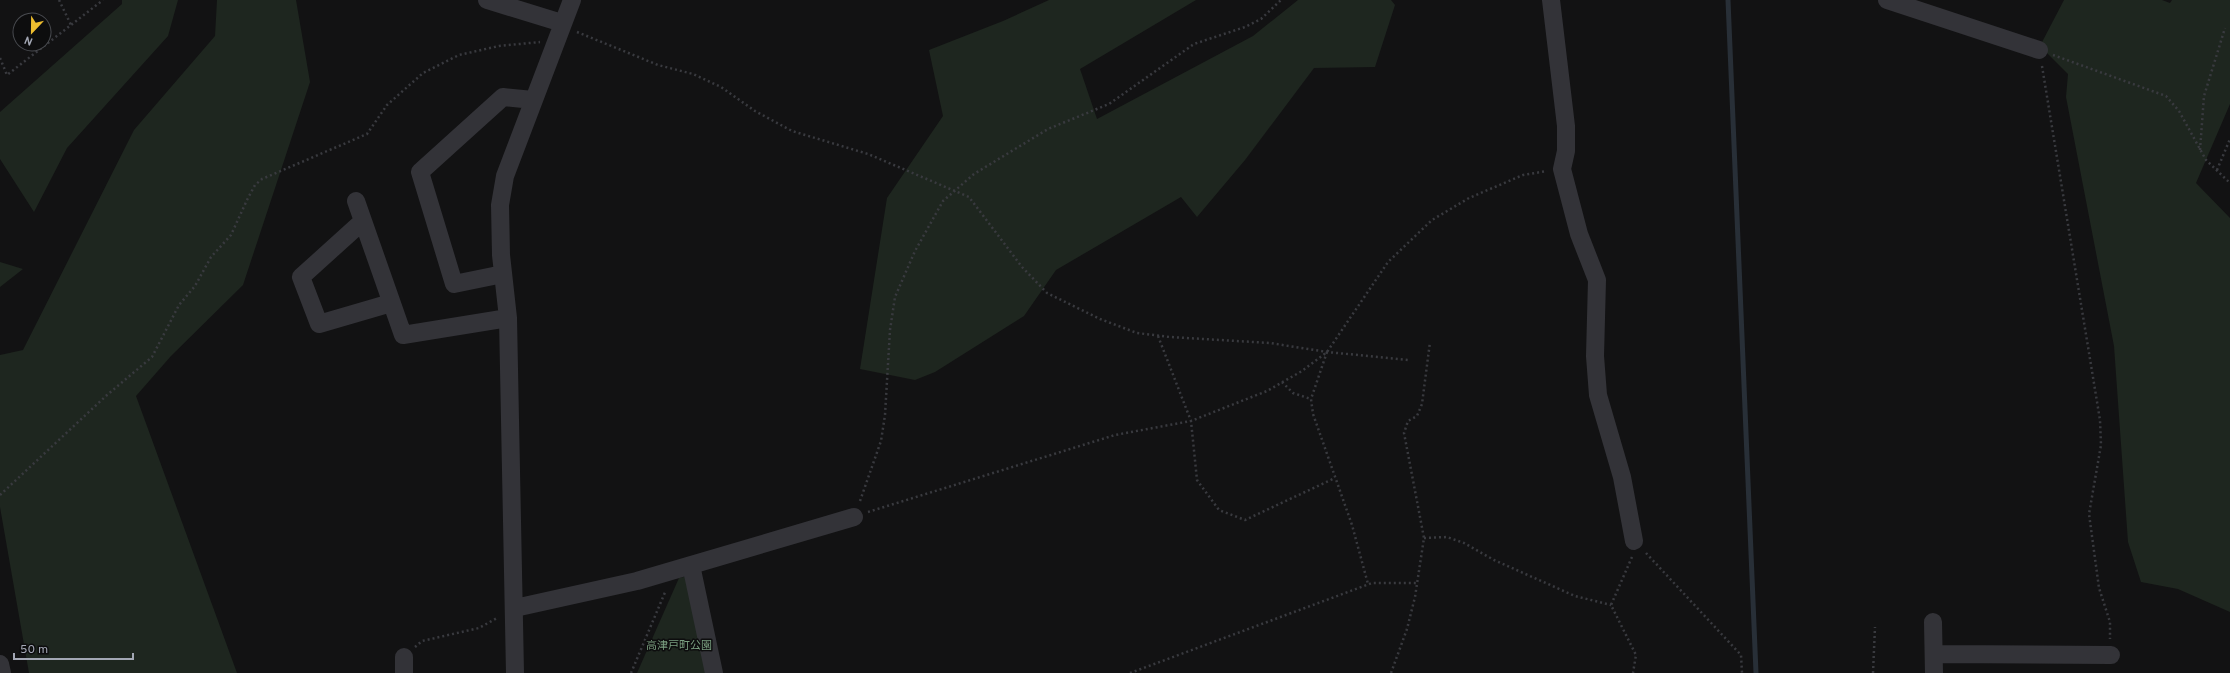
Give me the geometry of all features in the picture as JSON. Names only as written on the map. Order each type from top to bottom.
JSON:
[{"type":"street","points":[[487,0],[559,32]]},
{"type":"street","points":[[515,673],[515,608],[508,318],[503,274],[500,205],[505,176],[532,100],[572,0]]},
{"type":"street","points":[[1551,0],[1566,126],[1566,151],[1562,169],[1579,234],[1597,280],[1595,356],[1598,395],[1622,477],[1634,541]]},
{"type":"street","points":[[1887,0],[2040,50]]},
{"type":"street","points":[[503,274],[454,284],[420,172],[503,97],[532,100]]},
{"type":"street","points":[[356,201],[403,335],[508,318]]},
{"type":"street","points":[[363,221],[301,277],[319,324],[391,303]]},
{"type":"street","points":[[515,608],[637,581],[854,517]]},
{"type":"street","points":[[683,567],[714,673]]},
{"type":"street","points":[[1933,622],[1934,673]]},
{"type":"street","points":[[1934,654],[2111,655]]},
{"type":"street","points":[[0,664],[2,673]]},
{"type":"path","points":[[59,0],[71,25]]},
{"type":"path","points":[[0,58],[8,75],[103,0]]},
{"type":"path","points":[[854,517],[881,441],[885,415],[890,330],[895,297],[926,230],[943,201],[974,174],[1048,129],[1109,104],[1194,44],[1245,27],[1261,19],[1281,0]]},
{"type":"path","points":[[2200,150],[2204,96],[2224,28]]},
{"type":"path","points":[[0,495],[107,395],[152,357],[179,305],[195,286],[211,257],[231,235],[246,200],[255,185],[262,179],[368,134],[387,105],[423,73],[458,55],[572,30],[658,65],[693,74],[721,87],[755,111],[792,131],[868,154],[969,197],[1022,267],[1047,292],[1100,319],[1137,332],[1158,335],[1270,343],[1327,352],[1408,360]]},
{"type":"path","points":[[2110,622],[2099,588],[2089,514],[2101,445],[2100,420],[2040,50],[2166,96],[2179,112],[2200,150],[2216,170],[2230,183]]},
{"type":"path","points":[[2216,170],[2230,139]]},
{"type":"path","points":[[1368,584],[1352,525],[1315,425],[1311,399],[1327,352],[1388,262],[1432,220],[1469,198],[1523,175],[1562,169]]},
{"type":"path","points":[[1158,335],[1192,421],[1197,480],[1218,510],[1245,520],[1335,478]]},
{"type":"path","points":[[1391,673],[1408,629],[1424,538],[1404,432],[1408,421],[1417,416],[1422,404],[1430,342]]},
{"type":"path","points":[[854,517],[1115,435],[1192,421],[1267,392],[1302,371],[1327,352]]},
{"type":"path","points":[[1282,382],[1293,393],[1311,399]]},
{"type":"path","points":[[1424,538],[1447,537],[1464,543],[1494,560],[1575,596],[1611,605],[1636,655],[1633,673]]},
{"type":"path","points":[[1611,605],[1633,556],[1634,541]]},
{"type":"path","points":[[1634,541],[1741,655],[1742,673]]},
{"type":"path","points":[[631,673],[683,567]]},
{"type":"path","points":[[1130,673],[1368,584],[1417,583]]},
{"type":"path","points":[[404,665],[422,640],[479,628],[515,608]]},
{"type":"path","points":[[1873,673],[1875,627]]},
{"type":"green space","points":[[122,0],[178,0],[168,36],[67,148],[34,212],[0,159],[0,112],[122,4]]},
{"type":"green space","points":[[217,0],[296,0],[310,82],[243,285],[171,356],[136,396],[237,673],[29,673],[0,507],[0,355],[23,350],[134,130],[215,36]]},
{"type":"green space","points":[[1049,0],[1196,0],[1080,69],[1097,119],[1253,36],[1298,0],[1391,0],[1395,5],[1375,67],[1314,68],[1245,160],[1197,217],[1181,197],[1056,270],[1024,316],[935,372],[915,380],[860,369],[887,198],[943,116],[929,50],[1003,21]]},
{"type":"green space","points":[[2064,0],[2162,0],[2170,3],[2172,0],[2230,0],[2230,104],[2196,183],[2230,218],[2230,612],[2178,589],[2141,582],[2128,542],[2114,346],[2066,97],[2068,74],[2040,46]]},
{"type":"green space","points":[[0,262],[23,269],[0,287]]},
{"type":"green space","name":"高津戸町公園","points":[[693,575],[712,673],[637,673],[679,578]]},
{"type":"waterway","points":[[1728,0],[1756,673]]}]
